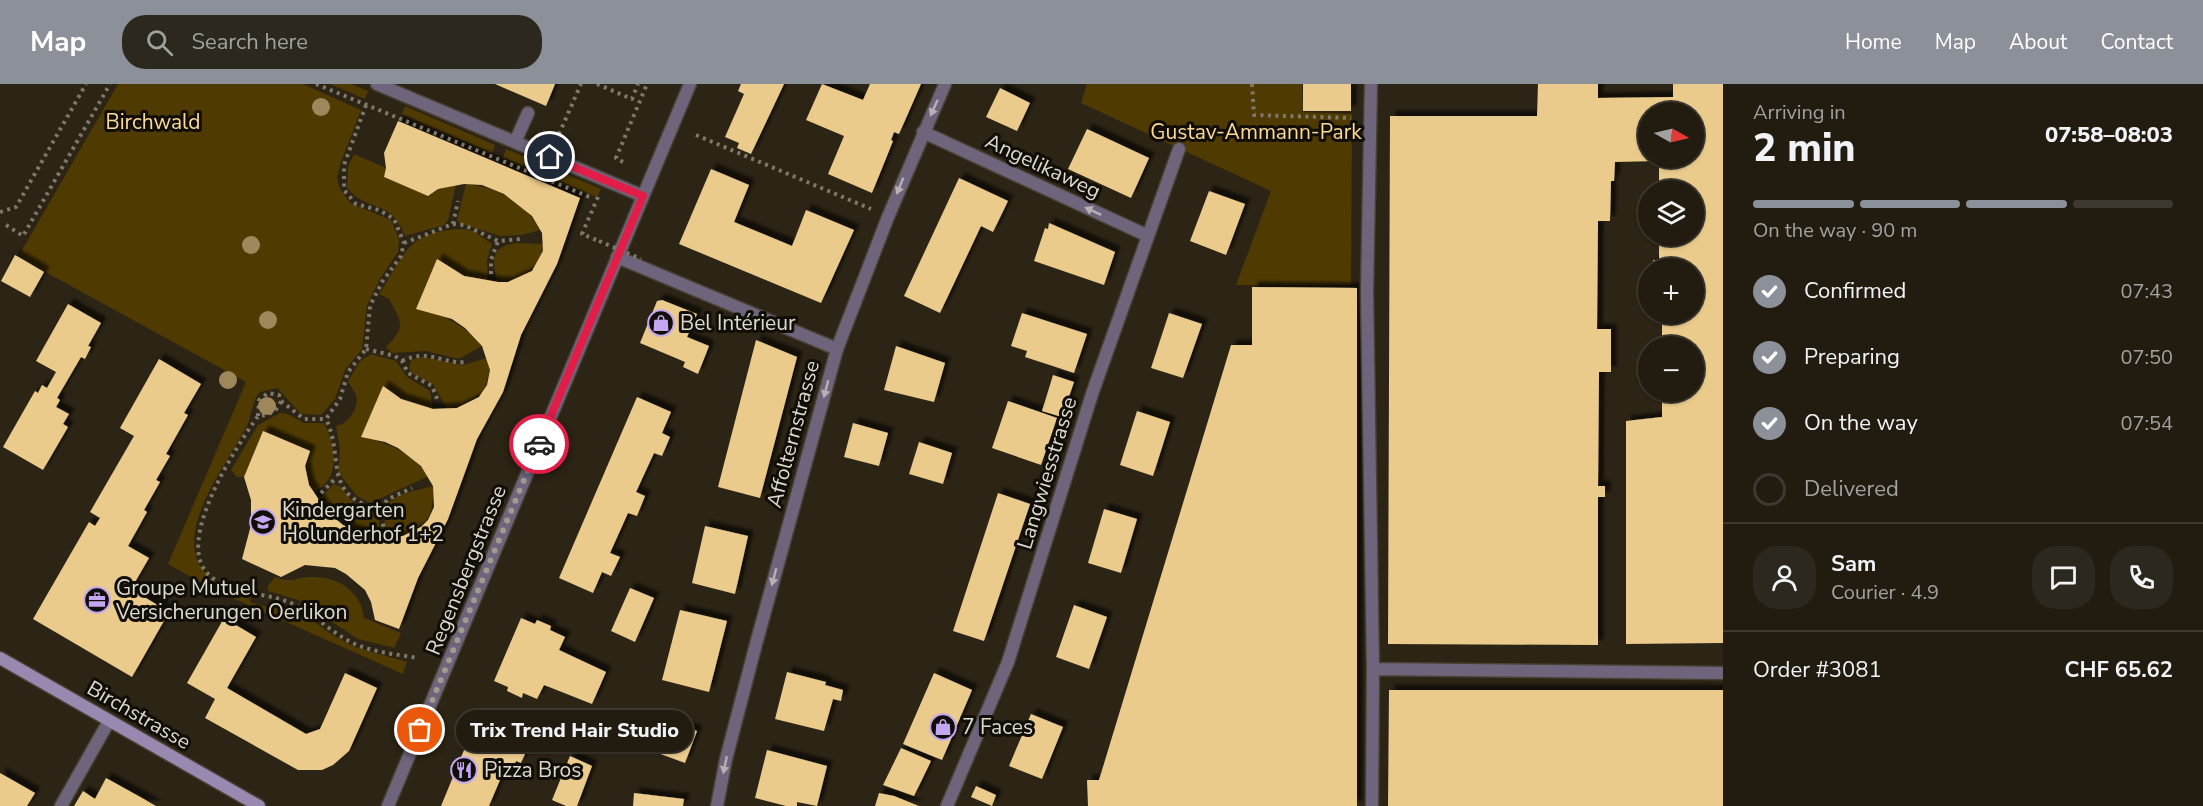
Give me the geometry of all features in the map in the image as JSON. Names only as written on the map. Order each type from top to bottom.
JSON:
[{"type":"main road","name":"Birchstrasse","points":[[0,658],[259,806]]},
{"type":"street","points":[[377,84],[643,196]]},
{"type":"street","name":"Regensbergstrasse","points":[[388,806],[690,84]]},
{"type":"street","name":"Affolternstrasse","points":[[717,806],[726,759],[756,644],[837,349],[923,132],[945,84]]},
{"type":"street","points":[[1371,84],[1367,292],[1373,669],[1372,806]]},
{"type":"street","points":[[516,142],[528,114]]},
{"type":"street","name":"Angelikaweg","points":[[923,132],[1146,235]]},
{"type":"street","name":"Langwiesstrasse","points":[[946,806],[1008,662],[1092,394],[1146,235],[1179,149]]},
{"type":"street","points":[[617,257],[837,349]]},
{"type":"street","points":[[1373,669],[1723,673]]},
{"type":"street","points":[[61,806],[110,721]]},
{"type":"path","points":[[0,212],[16,207],[86,84]]},
{"type":"path","points":[[6,225],[23,236],[110,84]]},
{"type":"path","points":[[316,84],[596,202],[582,234],[641,259]]},
{"type":"path","points":[[550,157],[581,84]]},
{"type":"path","points":[[597,84],[632,99],[638,84]]},
{"type":"path","points":[[623,162],[616,158],[647,84]]},
{"type":"path","points":[[1252,84],[1254,115],[1371,119]]},
{"type":"path","points":[[326,419],[339,399],[348,372],[366,349],[370,306],[382,282],[400,256],[404,243],[394,219],[379,210],[356,204],[344,190],[344,165],[366,105]]},
{"type":"path","points":[[696,135],[872,210]]},
{"type":"path","points":[[453,224],[458,201]]},
{"type":"path","points":[[404,243],[453,224],[464,225],[498,241],[521,239]]},
{"type":"path","points":[[491,274],[491,260],[498,241]]},
{"type":"path","points":[[366,349],[394,356],[402,362],[408,373],[432,386],[438,401]]},
{"type":"path","points":[[402,362],[414,356],[430,355],[466,362]]},
{"type":"path","points":[[258,416],[268,415],[279,408],[281,401],[279,394],[268,393],[259,400],[258,416],[218,482],[198,538],[197,550],[201,565],[210,576],[245,592],[289,602],[316,616],[348,641],[377,651],[418,658]]},
{"type":"path","points":[[281,401],[304,419],[326,419]]},
{"type":"path","points":[[326,419],[335,444],[337,477],[356,502],[380,510]]},
{"type":"path","points":[[321,493],[337,477]]},
{"type":"path","points":[[384,529],[380,510],[388,498],[412,488]]},
{"type":"green space","name":"Birchwald","points":[[118,84],[303,84],[361,110],[341,162],[337,177],[339,187],[350,203],[391,220],[399,239],[398,252],[380,279],[367,305],[362,349],[345,370],[335,399],[321,415],[301,414],[277,388],[260,392],[245,430],[205,501],[196,525],[194,548],[201,568],[219,584],[251,596],[250,602],[274,609],[276,603],[304,614],[331,634],[355,647],[407,662],[403,674],[212,589],[168,564],[246,382],[18,257]]},
{"type":"green space","points":[[330,84],[351,84],[368,91],[365,99]]},
{"type":"green space","name":"Gustav-Ammann-Park","points":[[1087,84],[1302,84],[1303,112],[1352,114],[1351,285],[1236,285],[1271,191],[1081,103]]},
{"type":"green space","points":[[405,106],[495,145],[492,153],[402,114]]},
{"type":"green space","points":[[506,149],[601,189],[597,197],[503,157]]},
{"type":"green space","points":[[354,154],[386,168],[384,177],[428,196],[438,189],[456,185],[448,220],[444,225],[405,236],[393,216],[363,201],[347,188],[348,166]]},
{"type":"green space","points":[[466,184],[500,192],[527,211],[540,230],[522,235],[500,236],[459,223],[457,220]]},
{"type":"green space","points":[[463,229],[473,231],[492,244],[487,260],[488,282],[464,276],[443,264],[417,309],[436,314],[461,326],[482,346],[459,359],[426,351],[392,353],[386,347],[397,335],[399,319],[389,299],[379,294],[403,256],[419,240],[430,234]]},
{"type":"green space","points":[[520,243],[544,244],[539,260],[522,276],[498,282],[494,266],[496,254],[504,246]]},
{"type":"green space","points":[[371,354],[396,361],[407,377],[430,391],[433,409],[401,399],[383,387],[361,437],[399,450],[415,461],[429,476],[370,503],[357,496],[338,472],[340,450],[336,426],[349,419],[355,410],[356,395],[348,381],[360,361]]},
{"type":"green space","points":[[423,357],[463,365],[487,358],[490,370],[484,392],[457,408],[447,409],[433,384],[413,374],[409,369],[411,360]]},
{"type":"green space","points":[[280,413],[288,414],[304,423],[324,423],[327,429],[334,462],[330,478],[313,493],[305,466],[309,451],[263,431],[244,477],[237,477],[231,470],[258,425]]},
{"type":"green space","points":[[334,484],[341,487],[353,502],[378,514],[381,537],[345,525],[324,508],[318,500]]},
{"type":"green space","points":[[433,486],[432,508],[425,523],[412,533],[390,537],[384,513],[387,505],[401,495]]},
{"type":"green space","points":[[275,577],[290,580],[321,577],[347,587],[359,600],[364,618],[401,633],[394,648],[358,639],[298,600],[268,591],[268,586]]},
{"type":"building","points":[[495,84],[555,84],[546,106]]},
{"type":"building","points":[[741,84],[784,84],[751,154],[737,148],[739,143],[725,137],[744,94],[738,91]]},
{"type":"building","points":[[822,84],[863,100],[870,84],[921,84],[899,134],[894,132],[891,140],[893,141],[872,193],[828,174],[844,136],[806,120]]},
{"type":"building","points":[[1303,84],[1351,84],[1351,111],[1303,111]]},
{"type":"building","points":[[1538,84],[1598,84],[1598,98],[1673,97],[1673,84],[1723,84],[1723,643],[1626,644],[1626,421],[1662,417],[1662,402],[1704,402],[1704,336],[1662,336],[1662,324],[1704,324],[1704,258],[1659,258],[1659,246],[1704,246],[1704,180],[1659,180],[1659,168],[1704,168],[1704,102],[1638,102],[1638,161],[1615,162],[1614,181],[1611,181],[1610,221],[1598,221],[1597,329],[1611,329],[1611,372],[1599,372],[1598,486],[1605,486],[1605,497],[1598,497],[1598,645],[1388,644],[1390,116],[1537,116]]},
{"type":"building","points":[[1000,88],[1030,103],[1017,131],[986,117]]},
{"type":"building","points":[[398,121],[580,198],[557,264],[521,335],[503,392],[477,439],[448,519],[418,578],[399,629],[375,620],[371,602],[365,590],[335,568],[305,565],[281,577],[242,559],[251,525],[251,500],[244,477],[263,431],[310,451],[305,466],[309,485],[327,512],[343,525],[356,531],[387,537],[403,536],[421,527],[428,520],[434,507],[433,486],[421,466],[398,448],[385,442],[361,437],[383,386],[401,399],[433,409],[457,408],[479,397],[487,385],[490,370],[482,346],[465,328],[452,319],[416,309],[437,259],[464,276],[508,282],[532,271],[543,251],[542,233],[532,216],[504,194],[482,185],[464,184],[438,189],[428,196],[384,177],[386,168],[384,153]]},
{"type":"building","points":[[1087,129],[1149,158],[1131,198],[1068,169]]},
{"type":"building","points":[[711,169],[749,185],[734,222],[792,246],[806,210],[854,230],[821,303],[679,244]]},
{"type":"building","points":[[959,178],[1008,201],[993,232],[981,226],[940,313],[904,296]]},
{"type":"building","points":[[1209,191],[1245,204],[1226,255],[1190,241]]},
{"type":"building","points":[[1049,223],[1115,252],[1104,285],[1034,261],[1045,228],[1048,229]]},
{"type":"building","points":[[15,255],[44,272],[30,297],[1,281]]},
{"type":"building","points":[[1252,287],[1357,288],[1357,806],[1088,806],[1087,780],[1099,780],[1231,345],[1252,345]]},
{"type":"building","points":[[662,300],[697,314],[687,337],[709,346],[698,374],[683,367],[685,362],[640,343],[657,301]]},
{"type":"building","points":[[68,304],[101,323],[88,346],[91,347],[85,359],[81,357],[57,398],[60,400],[56,407],[69,414],[63,424],[68,427],[43,470],[3,447],[35,391],[38,393],[42,385],[47,388],[56,372],[36,361]]},
{"type":"building","points":[[1022,313],[1087,334],[1074,373],[1025,357],[1027,351],[1011,346]]},
{"type":"building","points":[[1169,313],[1202,324],[1183,378],[1151,368]]},
{"type":"building","points":[[756,340],[797,357],[760,498],[718,487]]},
{"type":"building","points":[[896,346],[945,363],[934,402],[884,390]]},
{"type":"building","points":[[159,359],[201,384],[184,413],[188,415],[166,454],[170,456],[156,480],[160,482],[128,546],[149,558],[131,589],[169,612],[132,677],[33,619],[89,522],[95,526],[100,518],[90,512],[134,436],[120,428]]},
{"type":"building","points":[[1053,375],[1074,382],[1062,417],[1042,411]]},
{"type":"building","points":[[637,397],[671,412],[662,433],[670,437],[662,456],[654,453],[636,492],[645,496],[637,516],[628,513],[610,553],[620,557],[611,576],[602,572],[593,593],[559,578]]},
{"type":"building","points":[[1008,401],[1057,418],[1041,465],[992,448]]},
{"type":"building","points":[[1137,411],[1170,422],[1153,476],[1120,465]]},
{"type":"building","points":[[853,423],[888,433],[879,466],[844,457]]},
{"type":"building","points":[[919,442],[952,453],[943,484],[909,474]]},
{"type":"building","points":[[998,493],[1030,504],[984,641],[953,631]]},
{"type":"building","points":[[1104,509],[1137,519],[1121,573],[1088,563]]},
{"type":"building","points":[[705,526],[748,536],[735,594],[692,583]]},
{"type":"building","points":[[630,588],[654,598],[635,642],[611,631]]},
{"type":"building","points":[[1074,605],[1107,617],[1089,669],[1056,657]]},
{"type":"building","points":[[680,610],[727,621],[709,692],[662,680]]},
{"type":"building","points":[[224,618],[256,637],[227,688],[306,734],[320,729],[345,673],[377,688],[349,751],[333,765],[322,770],[298,770],[205,718],[215,699],[187,683]]},
{"type":"building","points":[[521,618],[535,624],[537,620],[551,626],[550,630],[565,637],[559,650],[606,672],[592,704],[544,685],[537,699],[523,693],[522,698],[507,691],[508,687],[494,681]]},
{"type":"building","points":[[787,672],[826,682],[825,685],[843,690],[841,701],[833,699],[824,731],[775,719]]},
{"type":"building","points":[[934,673],[972,690],[942,760],[903,744]]},
{"type":"building","points":[[1389,690],[1723,690],[1723,806],[1388,806]]},
{"type":"building","points":[[1031,714],[1063,727],[1042,779],[1009,766]]},
{"type":"building","points":[[661,718],[697,731],[685,763],[644,748],[651,728],[657,730]]},
{"type":"building","points":[[476,721],[529,745],[521,763],[516,761],[512,770],[505,768],[489,806],[441,806]]},
{"type":"building","points":[[901,748],[931,761],[914,796],[883,785]]},
{"type":"building","points":[[767,750],[827,766],[817,806],[797,802],[797,806],[786,806],[755,798]]},
{"type":"building","points":[[570,756],[592,766],[577,806],[566,806],[552,800]]},
{"type":"building","points":[[0,773],[35,793],[27,806],[0,806]]},
{"type":"building","points":[[106,778],[156,806],[74,806],[83,791],[95,799]]},
{"type":"building","points":[[976,786],[996,795],[992,806],[971,797]]},
{"type":"building","points":[[634,793],[684,799],[683,806],[633,806]]},
{"type":"building","points":[[879,793],[894,796],[919,806],[875,806]]},
{"type":"way so far","points":[[420,730],[539,444]]},
{"type":"place","name":"Bel Intérieur","points":[[661,323]]},
{"type":"place","name":"Kindergarten Holunderhof 1+2","points":[[263,522]]},
{"type":"place","name":"Groupe Mutuel Versicherungen Oerlikon","points":[[97,600]]},
{"type":"place","name":"7 Faces","points":[[943,727]]},
{"type":"place","name":"Trix Trend Hair Studio","points":[[420,730]]},
{"type":"place","name":"Pizza Bros","points":[[464,770]]},
{"type":"route","points":[[539,444],[643,196],[550,157]]}]
